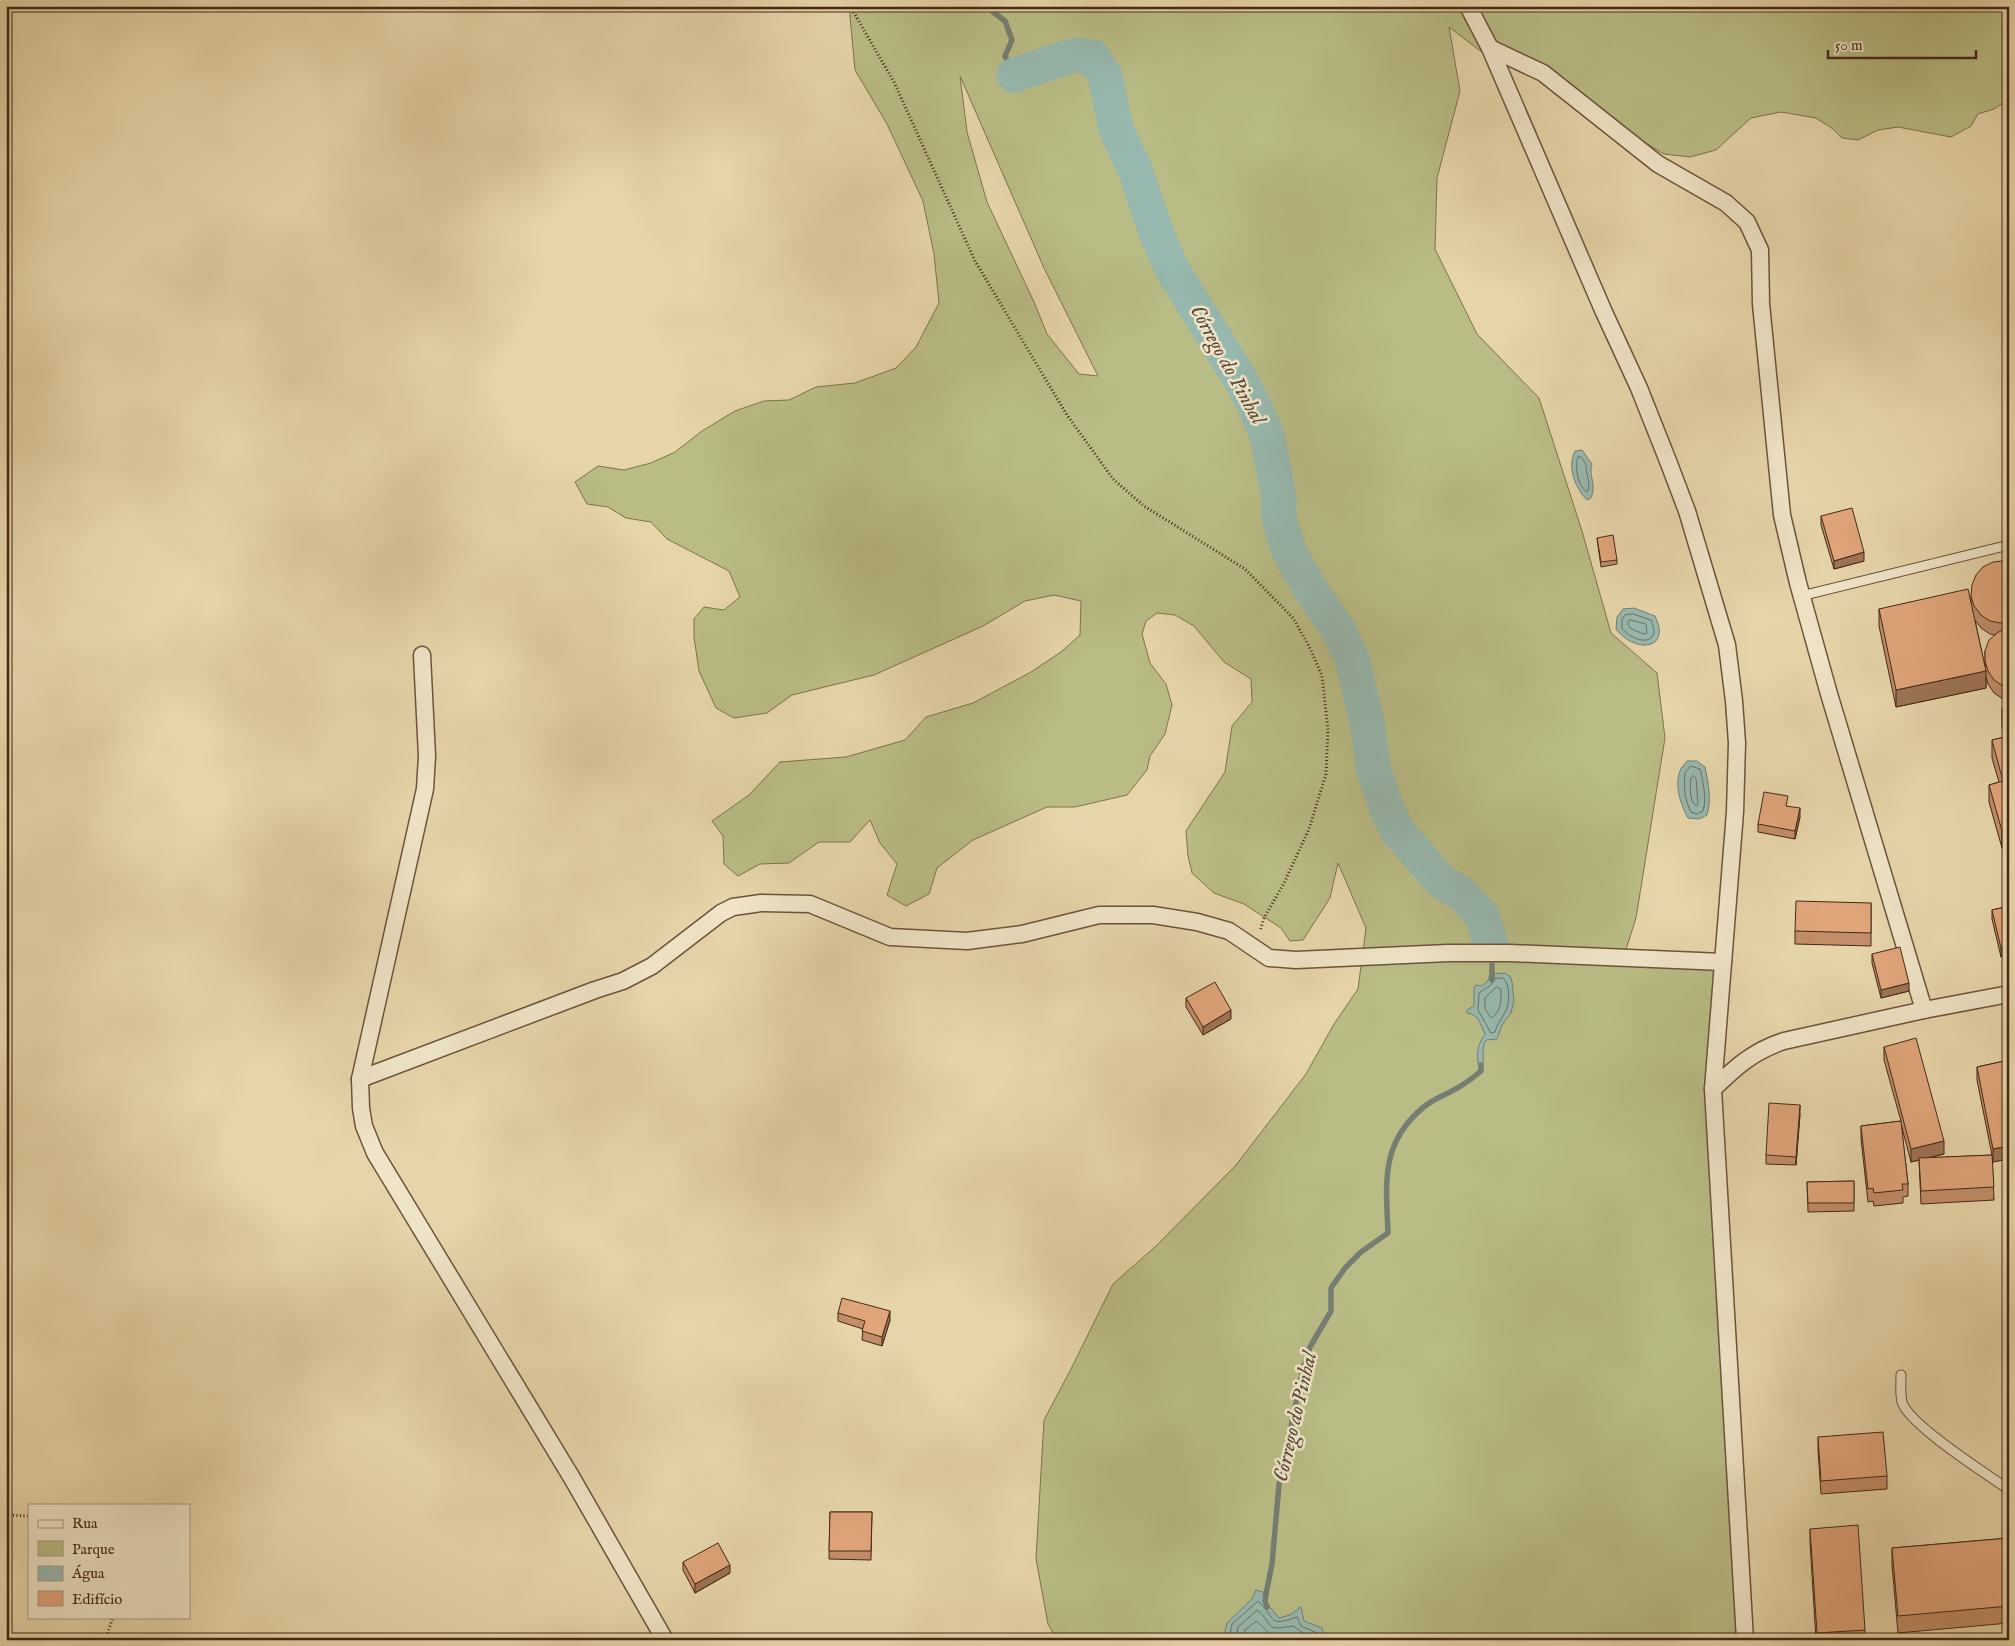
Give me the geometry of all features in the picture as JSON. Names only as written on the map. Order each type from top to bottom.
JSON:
[{"type":"street","points":[[1468,6],[1490,48],[1603,310],[1639,388],[1687,511],[1727,645],[1737,743],[1735,812],[1713,1089],[1745,1640]]},
{"type":"street","points":[[1490,48],[1544,73],[1658,164],[1726,203],[1747,222],[1760,250],[1761,304],[1782,515],[1801,596],[1924,1010]]},
{"type":"street","points":[[422,655],[427,756],[426,789],[360,1080],[364,1126],[375,1153],[572,1478],[665,1640]]},
{"type":"street","points":[[360,1080],[594,990],[623,981],[652,966],[721,913],[733,908],[761,903],[810,904],[890,937],[967,941],[1022,934],[1099,915],[1153,914],[1197,922],[1229,931],[1269,958],[1296,960],[1448,952],[1723,962]]},
{"type":"street","points":[[1713,1089],[1744,1060],[1764,1047],[1924,1010],[2009,994]]},
{"type":"lane","points":[[1801,596],[2009,545]]},
{"type":"lane","points":[[1901,1375],[1902,1402],[1909,1414],[1924,1429],[2009,1490]]},
{"type":"path","points":[[850,6],[894,82],[975,261],[1067,415],[1113,479],[1144,506],[1245,569],[1293,618],[1309,646],[1322,676],[1328,730],[1326,774],[1309,829],[1284,883],[1264,918],[1259,933],[1258,951]]},
{"type":"path","points":[[6,1515],[28,1516]]},
{"type":"path","points":[[105,1640],[113,1618]]},
{"type":"green space","points":[[849,6],[2009,6],[2009,99],[1994,109],[1978,114],[1971,126],[1951,137],[1898,127],[1878,130],[1858,140],[1842,138],[1833,129],[1816,118],[1781,112],[1751,118],[1716,150],[1690,157],[1664,154],[1550,85],[1479,50],[1449,27],[1460,91],[1437,178],[1435,249],[1477,334],[1539,398],[1582,531],[1611,633],[1657,673],[1665,738],[1636,918],[1622,962],[1728,965],[1718,1078],[1752,1640],[1057,1640],[1048,1624],[1036,1559],[1044,1420],[1113,1284],[1156,1246],[1236,1165],[1306,1074],[1334,1024],[1358,989],[1366,928],[1338,863],[1330,898],[1303,940],[1290,941],[1281,928],[1244,904],[1214,893],[1192,873],[1188,856],[1186,831],[1225,772],[1232,726],[1252,702],[1251,679],[1224,662],[1194,626],[1175,615],[1157,613],[1146,621],[1142,634],[1150,663],[1166,684],[1172,705],[1165,734],[1150,756],[1147,770],[1127,795],[1075,807],[1047,807],[973,840],[937,868],[929,894],[906,906],[887,895],[897,864],[880,843],[870,820],[850,842],[819,842],[789,863],[760,864],[738,876],[724,864],[723,836],[712,821],[749,795],[780,762],[846,757],[905,740],[926,717],[973,703],[1031,672],[1061,652],[1080,635],[1081,601],[1054,595],[1025,601],[983,626],[874,675],[792,695],[767,713],[734,718],[716,708],[699,671],[694,637],[694,619],[704,607],[724,610],[740,597],[729,571],[667,539],[651,522],[626,518],[608,507],[587,504],[575,482],[598,466],[624,470],[651,463],[675,452],[702,431],[735,411],[764,401],[789,400],[816,387],[855,383],[896,368],[916,347],[939,303],[934,254],[923,201],[887,124],[855,70]],"holes":[[[960,76],[1044,268],[1098,376],[1079,374],[1047,334],[987,202],[967,132]]]},
{"type":"water","points":[[1582,450],[1592,464],[1593,493],[1591,498],[1587,500],[1579,490],[1572,470],[1575,451]]},
{"type":"water","points":[[1634,608],[1655,616],[1659,627],[1659,636],[1655,642],[1649,645],[1641,645],[1632,642],[1616,629],[1617,617],[1623,609]]},
{"type":"water","points":[[1687,761],[1697,761],[1705,767],[1709,803],[1707,815],[1699,819],[1688,818],[1679,795],[1678,777],[1681,768]]},
{"type":"water","points":[[1505,973],[1510,976],[1512,982],[1514,1000],[1511,1013],[1502,1025],[1497,1039],[1486,1040],[1483,1048],[1481,1071],[1478,1062],[1478,1052],[1485,1034],[1479,1020],[1472,1014],[1467,1013],[1467,1010],[1474,1006],[1474,988],[1476,985],[1482,986],[1488,981],[1490,974]]},
{"type":"water","points":[[1256,1590],[1263,1592],[1265,1601],[1279,1618],[1290,1615],[1301,1607],[1304,1621],[1322,1628],[1325,1640],[1223,1640],[1227,1623],[1252,1599]]},
{"type":"building","points":[[1852,508],[1864,552],[1834,561],[1821,516]]},
{"type":"building","points":[[1613,535],[1617,560],[1601,562],[1597,538]]},
{"type":"building","points":[[1993,562],[2009,562],[2009,622],[2000,623],[1990,621],[1981,615],[1974,606],[1971,596],[1972,585],[1976,575],[1983,567]]},
{"type":"building","points":[[1968,589],[1986,671],[1896,690],[1879,609]]},
{"type":"building","points":[[2009,627],[2009,687],[2003,686],[1994,680],[1988,671],[1985,651],[1989,640],[1997,633]]},
{"type":"building","points":[[2009,707],[2009,735],[2002,709]]},
{"type":"building","points":[[2009,736],[2009,829],[2002,831],[1989,785],[2003,781],[1992,740]]},
{"type":"building","points":[[1764,792],[1788,796],[1786,806],[1800,808],[1795,831],[1758,824]]},
{"type":"building","points":[[1796,901],[1871,903],[1871,933],[1795,931]]},
{"type":"building","points":[[2009,906],[2009,946],[2001,948],[1992,910]]},
{"type":"building","points":[[1900,947],[1909,983],[1881,990],[1872,954]]},
{"type":"building","points":[[1215,982],[1231,1010],[1203,1027],[1186,998]]},
{"type":"building","points":[[1916,1038],[1944,1141],[1911,1149],[1884,1047]]},
{"type":"building","points":[[2009,1060],[2009,1123],[2004,1124],[2008,1146],[1993,1149],[1977,1067]]},
{"type":"building","points":[[1769,1103],[1800,1105],[1796,1157],[1766,1155]]},
{"type":"building","points":[[1901,1121],[1908,1184],[1902,1184],[1903,1190],[1874,1193],[1873,1188],[1868,1189],[1861,1126]]},
{"type":"building","points":[[1992,1155],[1994,1187],[1921,1191],[1919,1158]]},
{"type":"building","points":[[1854,1181],[1854,1203],[1808,1203],[1807,1182]]},
{"type":"building","points":[[842,1298],[890,1311],[882,1337],[862,1331],[865,1321],[838,1313]]},
{"type":"building","points":[[1883,1432],[1887,1476],[1821,1481],[1818,1437]]},
{"type":"building","points":[[830,1512],[872,1512],[871,1551],[829,1551]]},
{"type":"building","points":[[1858,1525],[1865,1630],[1817,1633],[1810,1529]]},
{"type":"building","points":[[2009,1538],[2009,1606],[1898,1616],[1892,1548]]},
{"type":"building","points":[[718,1543],[730,1565],[695,1584],[683,1562]]},
{"type":"waterway","name":"Córrego do Pinhal","points":[[985,6],[1005,21],[1012,40],[1005,56],[1014,75]]},
{"type":"waterway","name":"Córrego do Pinhal","points":[[1014,75],[1074,55],[1093,57],[1105,76],[1116,129],[1134,167],[1156,232],[1172,269],[1242,382],[1268,438],[1279,498],[1279,518],[1288,549],[1309,587],[1339,631],[1352,658],[1368,727],[1373,768],[1388,811],[1398,832],[1442,882],[1462,894],[1482,916],[1491,945]]},
{"type":"waterway","name":"Córrego do Pinhal","points":[[1492,965],[1492,980]]},
{"type":"waterway","name":"Córrego do Pinhal","points":[[1267,1607],[1265,1601],[1272,1564],[1279,1485],[1303,1369],[1310,1347],[1331,1311],[1331,1288],[1345,1268],[1361,1252],[1388,1233],[1387,1180],[1393,1149],[1400,1134],[1410,1120],[1425,1106],[1470,1080],[1481,1071],[1481,1065]]}]
